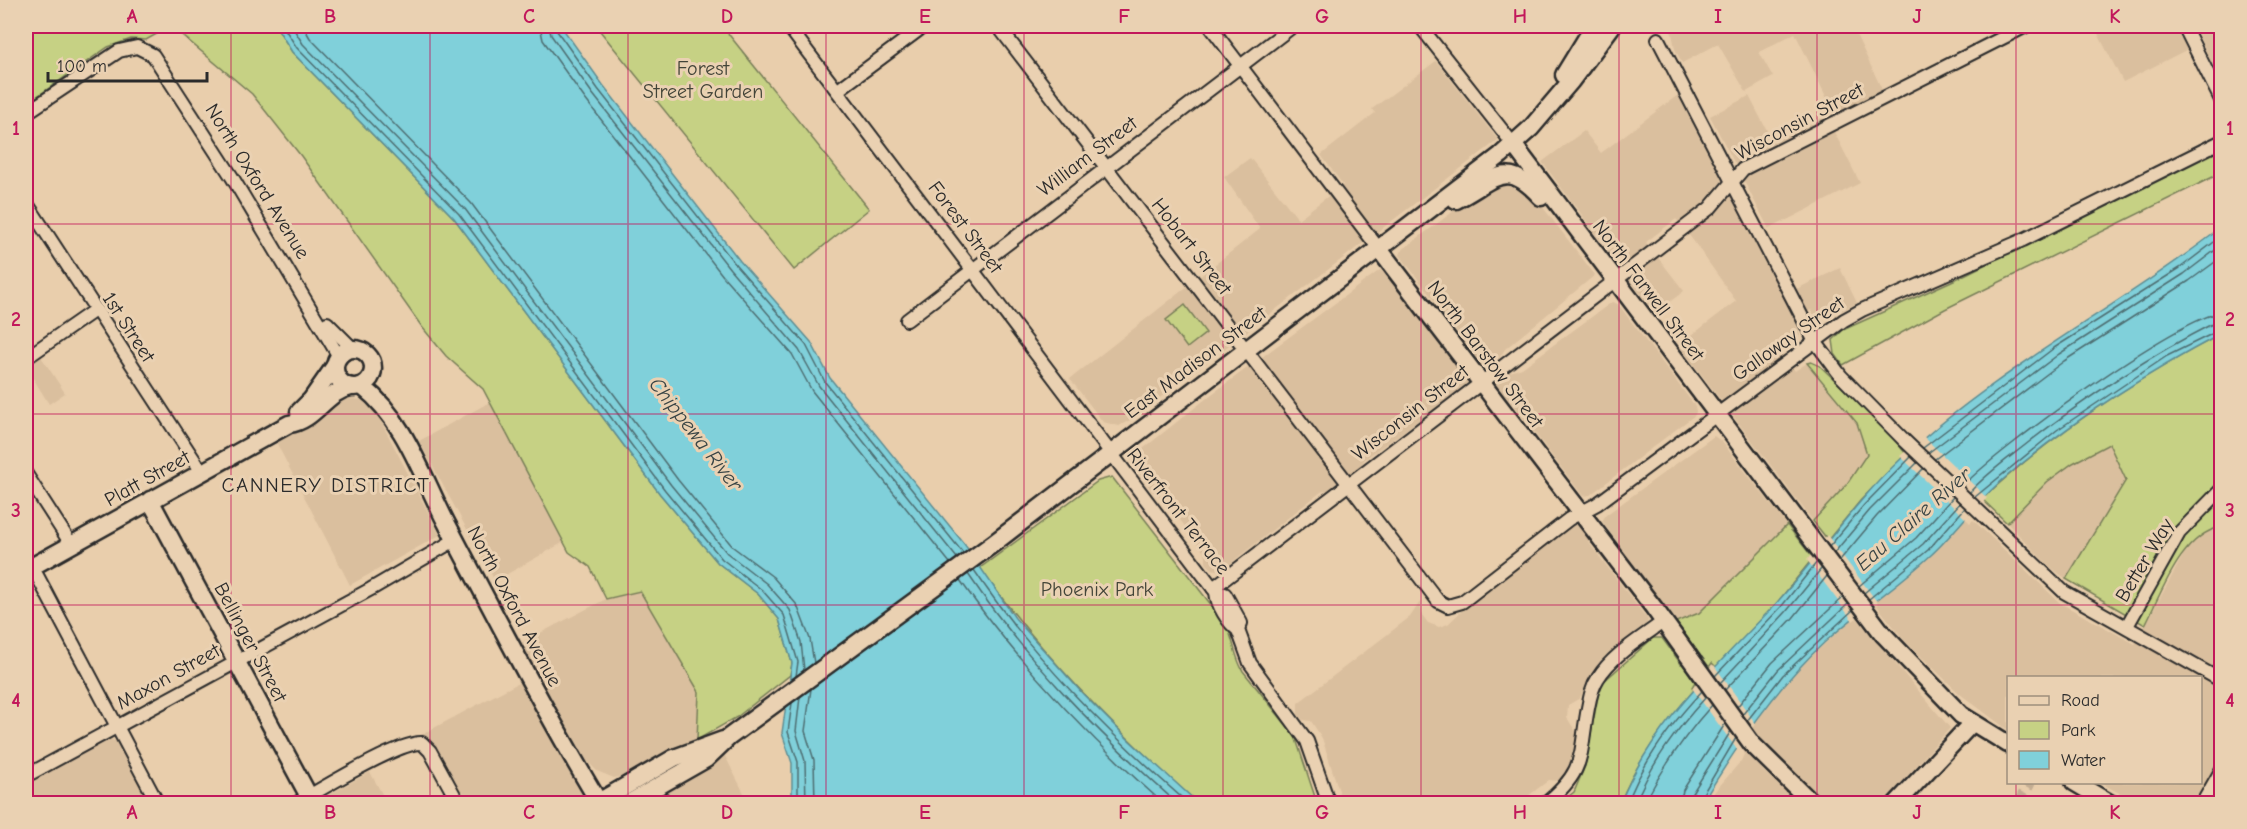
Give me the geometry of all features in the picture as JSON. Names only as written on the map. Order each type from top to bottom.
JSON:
[{"type":"main road","name":"East Madison Street","points":[[1534,124],[1594,26]]},
{"type":"main road","name":"East Madison Street","points":[[729,737],[994,543],[1430,211],[1513,144],[1534,124],[1571,81],[1612,26]]},
{"type":"main road","name":"North Farwell Street","points":[[1513,144],[1872,620],[1928,683],[1972,723],[2007,743]]},
{"type":"main road","points":[[1430,211],[1470,193],[1493,179],[1510,174],[1524,179],[1550,204],[1558,204]]},
{"type":"main road","name":"North Barstow Street","points":[[1379,249],[1664,621],[1752,744],[1813,804]]},
{"type":"main road","points":[[365,353],[373,373],[372,379],[357,387],[339,379],[341,357],[365,353]]},
{"type":"main road","name":"Platt Street","points":[[29,568],[289,424],[311,400],[341,357]]},
{"type":"main road","name":"North Oxford Avenue","points":[[373,373],[395,406],[398,425]]},
{"type":"main road","name":"Platt Street","points":[[289,424],[299,423],[336,393],[357,387]]},
{"type":"main road","name":"North Oxford Avenue","points":[[357,387],[375,396],[398,425],[455,540],[598,803]]},
{"type":"main road","name":"Bellinger Street","points":[[150,501],[237,660],[306,801]]},
{"type":"main road","points":[[1896,804],[1972,723]]},
{"type":"main road","points":[[598,803],[674,759],[729,737]]},
{"type":"main road","points":[[627,804],[706,759],[729,737]]},
{"type":"main road","points":[[2076,784],[2111,804]]},
{"type":"street","name":"Forest Street","points":[[788,26],[1110,454]]},
{"type":"street","points":[[838,90],[924,26]]},
{"type":"street","name":"Hobart Street","points":[[998,26],[1443,605]]},
{"type":"street","name":"North Barstow Street","points":[[1210,26],[1379,249]]},
{"type":"street","name":"William Street","points":[[907,320],[1106,166],[1293,26]]},
{"type":"street","name":"North Farwell Street","points":[[1420,26],[1513,144]]},
{"type":"street","name":"Wisconsin Street","points":[[1214,590],[1481,381],[1710,208],[1743,169],[2026,26]]},
{"type":"street","points":[[2184,26],[2222,102]]},
{"type":"street","points":[[1658,39],[1814,340],[1841,376],[1905,441],[2064,592],[2222,681]]},
{"type":"street","name":"North Oxford Avenue","points":[[26,113],[119,51],[137,47],[153,55],[317,315],[323,318],[341,357]]},
{"type":"street","name":"Galloway Street","points":[[1443,605],[1462,602],[1717,415],[1814,340],[1862,310],[2023,240],[2222,141]]},
{"type":"street","name":"1st Street","points":[[26,202],[202,472]]},
{"type":"street","points":[[26,358],[95,310]]},
{"type":"street","name":"Riverfront Terrace","points":[[1110,454],[1214,590],[1225,594],[1235,608],[1241,623],[1238,630],[1250,663],[1307,741],[1329,804]]},
{"type":"street","points":[[26,474],[71,544]]},
{"type":"street","name":"Better Way","points":[[2127,626],[2179,533],[2222,489]]},
{"type":"street","name":"Maxon Street","points":[[26,776],[372,589],[455,540]]},
{"type":"street","points":[[29,568],[158,804]]},
{"type":"street","points":[[1545,804],[1560,792],[1579,765],[1591,696],[1598,678],[1613,660],[1664,621]]},
{"type":"street","points":[[306,801],[397,750],[410,744],[422,743],[430,751],[459,804]]},
{"type":"street","points":[[2202,804],[2222,770]]},
{"type":"shaded area","points":[[1665,26],[1852,26],[1885,96],[1838,121],[1795,33],[1759,52],[1773,77],[1746,92],[1718,44],[1682,63],[1675,49],[1672,33]]},
{"type":"shaded area","points":[[2094,26],[2184,26],[2194,46],[2123,82]]},
{"type":"shaded area","points":[[2194,26],[2221,26],[2221,82],[2208,55]]},
{"type":"shaded area","points":[[1436,61],[1498,140],[1132,419],[1119,426],[1103,422],[1070,379],[1260,229],[1224,177],[1250,158],[1298,219],[1343,185],[1321,155],[1375,113],[1372,109]]},
{"type":"shaded area","points":[[1678,95],[1782,296],[1840,268],[1857,303],[1820,320],[1811,310],[1794,318],[1800,335],[1780,352],[1795,371],[1807,363],[1857,423],[1868,454],[1847,484],[1813,521],[1679,345],[1736,301],[1692,239],[1676,219],[1646,242],[1684,291],[1655,313],[1542,162],[1584,131],[1601,153]]},
{"type":"shaded area","points":[[1749,96],[1773,142],[1826,116],[1860,183],[1769,229],[1710,116]]},
{"type":"shaded area","points":[[1508,179],[1535,197],[1595,275],[1505,349],[1495,365],[1481,368],[1476,364],[1471,350],[1400,255],[1402,250],[1491,183]]},
{"type":"shaded area","points":[[1380,270],[1454,364],[1466,372],[1469,381],[1463,388],[1365,459],[1358,469],[1331,489],[1321,492],[1232,562],[1224,572],[1212,569],[1206,563],[1206,555],[1164,498],[1152,491],[1135,468],[1134,456],[1212,394]]},
{"type":"shaded area","points":[[1612,302],[1618,304],[1695,406],[1696,412],[1590,495],[1583,496],[1508,398],[1498,392],[1495,383],[1501,375],[1522,368]]},
{"type":"shaded area","points":[[40,355],[65,393],[49,404],[26,367],[26,364]]},
{"type":"shaded area","points":[[340,399],[361,400],[376,412],[440,535],[350,585],[276,442],[316,420]]},
{"type":"shaded area","points":[[490,402],[564,542],[495,581],[419,441]]},
{"type":"shaded area","points":[[1714,436],[1722,442],[1787,525],[1699,613],[1676,622],[1602,521],[1606,515]]},
{"type":"shaded area","points":[[2109,444],[2126,479],[2066,579],[2049,566],[2007,523],[2047,482],[2073,463]]},
{"type":"shaded area","points":[[1965,518],[1970,523],[1973,520],[2060,603],[2135,644],[2186,550],[2204,533],[2221,527],[2222,683],[2217,691],[2222,693],[2221,803],[2138,803],[2103,784],[2202,784],[2202,676],[2007,676],[2007,729],[1960,694],[1905,641],[1874,602],[1932,554]]},
{"type":"shaded area","points":[[1579,524],[1587,534],[1589,543],[1648,620],[1645,627],[1602,659],[1591,674],[1580,698],[1568,705],[1567,718],[1577,733],[1573,759],[1559,781],[1549,780],[1519,803],[1336,803],[1339,791],[1322,738],[1311,721],[1303,720],[1298,714],[1298,703],[1410,617],[1420,602],[1422,615],[1428,623],[1439,627],[1448,624],[1471,602],[1570,526]]},
{"type":"shaded area","points":[[640,591],[699,692],[697,740],[629,775],[614,778],[597,771],[583,757],[521,643],[606,599]]},
{"type":"shaded area","points":[[1855,616],[1950,728],[1883,803],[1827,804],[1792,772],[1785,770],[1762,747],[1762,740],[1751,726],[1787,679]]},
{"type":"shaded area","points":[[520,682],[582,794],[580,804],[463,803],[424,739],[419,736]]},
{"type":"shaded area","points":[[109,739],[116,741],[150,803],[26,804],[26,785]]},
{"type":"shaded area","points":[[1745,752],[1756,759],[1763,771],[1798,803],[1704,804],[1741,761]]},
{"type":"shaded area","points":[[724,754],[749,803],[641,804],[713,762]]},
{"type":"shaded area","points":[[370,772],[387,803],[325,803],[327,796]]},
{"type":"green space","points":[[26,26],[171,26],[146,40],[131,39],[108,47],[26,104]]},
{"type":"green space","points":[[171,26],[276,26],[292,52],[454,218],[660,494],[718,563],[758,594],[779,619],[792,663],[790,675],[737,717],[697,740],[699,692],[640,591],[606,599],[590,567],[569,552],[483,389],[446,356],[422,327],[301,156],[252,94]]},
{"type":"green space","name":"Forest Street Garden","points":[[596,26],[722,26],[869,209],[794,270]]},
{"type":"green space","points":[[2221,148],[2221,173],[1945,309],[1843,365],[1835,354],[1833,340],[1843,330],[1956,279]]},
{"type":"green space","points":[[1185,305],[1206,333],[1187,348],[1166,320]]},
{"type":"green space","points":[[2221,334],[2221,380],[2217,382],[2222,391],[2221,527],[2207,532],[2184,553],[2174,567],[2145,625],[2066,579],[2126,480],[2109,444],[2073,463],[2047,482],[2007,523],[1982,499],[2037,452],[2096,409],[2158,369]]},
{"type":"green space","points":[[1811,362],[1820,366],[1885,428],[1906,454],[1860,501],[1828,540],[1813,521],[1847,484],[1867,454],[1857,423],[1807,363]]},
{"type":"green space","name":"Phoenix Park","points":[[1112,477],[1226,624],[1243,671],[1295,736],[1317,803],[1198,803],[1138,749],[1082,692],[1029,632],[980,568],[1098,481]]},
{"type":"green space","points":[[1787,525],[1813,558],[1776,604],[1716,667],[1712,663],[1709,667],[1702,657],[1686,669],[1695,682],[1692,687],[1694,690],[1652,744],[1620,803],[1559,804],[1574,792],[1585,766],[1598,696],[1603,682],[1653,638],[1662,638],[1681,664],[1697,651],[1676,622],[1699,613]]},
{"type":"water","name":"Chippewa River","points":[[276,26],[561,26],[603,85],[740,261],[811,342],[830,378],[965,545],[1015,618],[1083,694],[1198,803],[792,803],[792,763],[782,733],[792,663],[779,619],[758,594],[718,563],[660,494],[454,218],[292,52]]},
{"type":"water","name":"Eau Claire River","points":[[2221,228],[2221,334],[2163,366],[2106,402],[2051,441],[1999,483],[1931,555],[1825,642],[1789,679],[1758,718],[1702,803],[1620,804],[1648,750],[1685,701],[1786,592],[1867,494],[1902,458],[1978,395],[2182,257]]},
{"type":"pier","points":[[1923,436],[1987,498],[1967,520],[1900,456]]},
{"type":"pier","points":[[1827,535],[1878,603],[1853,621],[1807,560]]},
{"type":"pier","points":[[1714,665],[1756,724],[1738,751],[1692,688]]},
{"type":"tunnel","points":[[2019,804],[2029,784]]},
{"type":"district","name":"CANNERY DISTRICT","points":[[326,485]]}]
